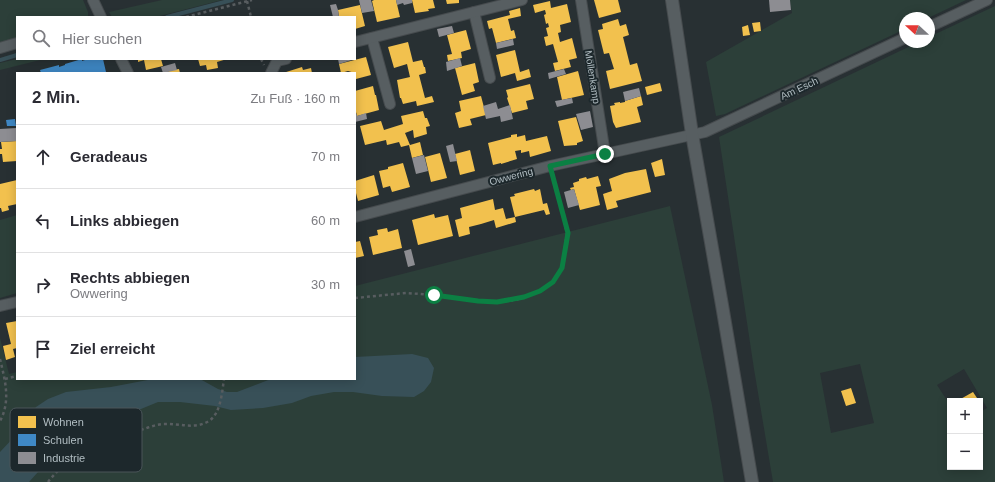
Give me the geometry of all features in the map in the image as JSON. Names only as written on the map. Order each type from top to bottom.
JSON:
[{"type":"street","points":[[93,0],[101,16]]},
{"type":"street","points":[[356,42],[522,0]]},
{"type":"street","name":"Möllenkamp","points":[[581,0],[605,154]]},
{"type":"street","points":[[672,0],[692,134],[752,482]]},
{"type":"street","points":[[935,24],[987,0]]},
{"type":"street","points":[[474,12],[490,78]]},
{"type":"street","points":[[372,38],[390,104]]},
{"type":"street","name":"Am Esch","points":[[692,134],[705,132],[899,41]]},
{"type":"street","points":[[0,48],[16,43]]},
{"type":"street","points":[[122,60],[128,72]]},
{"type":"street","points":[[272,72],[277,61],[282,60]]},
{"type":"street","name":"Owwering","points":[[356,217],[550,166],[692,134]]},
{"type":"street","points":[[0,306],[16,302]]},
{"type":"path","points":[[190,16],[252,0]]},
{"type":"path","points":[[247,1],[251,16]]},
{"type":"path","points":[[356,298],[406,292],[497,302],[516,300],[540,291],[553,282],[562,268],[568,233],[550,166]]},
{"type":"path","points":[[0,359],[7,401],[0,421]]},
{"type":"path","points":[[4,379],[16,376]]},
{"type":"path","points":[[142,430],[164,424],[189,427],[209,421],[214,417],[218,410],[224,380]]},
{"type":"path","points":[[48,482],[57,472]]},
{"type":"green space","points":[[0,0],[83,0],[88,16],[16,16],[16,39],[0,44]]},
{"type":"green space","points":[[162,0],[222,0],[160,16],[111,16],[109,12]]},
{"type":"green space","points":[[790,0],[966,0],[935,15],[935,12],[899,12],[899,32],[725,114],[716,116],[706,62],[792,13]]},
{"type":"green space","points":[[995,6],[995,482],[773,482],[754,369],[719,137],[906,48],[935,48],[935,34]],"holes":[[[860,364],[874,423],[831,433],[820,373]]]},
{"type":"green space","points":[[16,59],[40,60],[0,70],[0,63]]},
{"type":"green space","points":[[670,206],[712,405],[724,482],[0,482],[0,338],[9,374],[16,372],[16,380],[356,380],[356,286]]},
{"type":"green space","points":[[16,215],[16,293],[0,298],[0,220]]},
{"type":"water","points":[[412,354],[428,358],[434,368],[431,382],[424,391],[414,397],[334,392],[311,396],[292,403],[263,408],[231,410],[215,406],[180,402],[158,402],[142,409],[35,408],[48,399],[66,392],[111,387],[148,380],[202,380],[218,389],[227,392],[237,392],[268,380],[356,380],[356,357]]},
{"type":"water","points":[[10,441],[10,472],[38,472],[29,482],[0,482],[0,452]]},
{"type":"building: Wohnen","points":[[396,0],[400,17],[377,22],[372,1]]},
{"type":"building: Wohnen","points":[[412,0],[433,0],[435,8],[428,9],[429,11],[415,13]]},
{"type":"building: Wohnen","points":[[446,0],[459,0],[459,3],[447,4]]},
{"type":"building: Wohnen","points":[[594,0],[618,0],[621,12],[599,18]]},
{"type":"building: Wohnen","points":[[550,1],[551,8],[567,4],[571,22],[560,25],[561,32],[558,33],[560,42],[572,38],[577,58],[569,60],[571,67],[555,71],[553,63],[558,62],[553,44],[546,46],[544,37],[548,36],[546,28],[549,27],[548,23],[546,24],[544,15],[546,14],[545,10],[535,13],[533,5]]},
{"type":"building: Wohnen","points":[[360,5],[365,26],[356,29],[356,16],[339,16],[338,10]]},
{"type":"building: Wohnen","points":[[520,8],[521,16],[508,19],[511,31],[514,30],[516,38],[496,43],[492,28],[489,29],[487,21],[510,15],[509,11]]},
{"type":"building: Wohnen","points":[[618,19],[620,26],[626,24],[629,35],[623,37],[630,65],[637,63],[642,81],[610,89],[606,71],[614,69],[609,53],[604,54],[598,30],[603,29],[602,24]]},
{"type":"building: Wohnen","points":[[760,22],[761,31],[754,32],[752,23]]},
{"type":"building: Wohnen","points":[[748,25],[750,35],[743,36],[742,27]]},
{"type":"building: Wohnen","points":[[466,30],[471,49],[461,52],[462,58],[448,61],[447,55],[452,54],[447,35]]},
{"type":"building: Wohnen","points":[[408,42],[413,62],[422,60],[425,67],[426,73],[419,75],[425,98],[432,96],[434,102],[417,106],[416,101],[403,104],[400,98],[397,80],[410,77],[407,64],[394,68],[388,47]]},
{"type":"building: Wohnen","points":[[515,50],[520,72],[529,69],[531,77],[517,81],[515,73],[501,77],[496,55]]},
{"type":"building: Wohnen","points":[[366,57],[371,75],[356,79],[356,72],[341,72],[339,64]]},
{"type":"building: Wohnen","points":[[144,60],[161,60],[163,66],[146,70]]},
{"type":"building: Wohnen","points":[[198,60],[224,60],[217,62],[218,68],[207,70],[206,65],[200,66]]},
{"type":"building: Wohnen","points":[[475,63],[479,82],[473,84],[475,91],[462,95],[455,68]]},
{"type":"building: Wohnen","points":[[302,67],[303,70],[311,68],[312,72],[286,72]]},
{"type":"building: Wohnen","points":[[179,69],[180,72],[167,72]]},
{"type":"building: Wohnen","points":[[578,71],[584,95],[562,100],[557,77]]},
{"type":"building: Wohnen","points":[[660,83],[662,91],[647,95],[645,87]]},
{"type":"building: Wohnen","points":[[530,84],[534,99],[526,101],[528,109],[512,113],[506,90]]},
{"type":"building: Wohnen","points":[[373,86],[379,110],[357,116],[356,91]]},
{"type":"building: Wohnen","points":[[481,96],[486,115],[470,119],[472,125],[459,128],[455,113],[461,111],[459,101]]},
{"type":"building: Wohnen","points":[[641,96],[643,105],[637,107],[641,122],[616,128],[613,122],[610,106],[615,105],[614,103],[625,102]]},
{"type":"building: Wohnen","points":[[423,111],[430,126],[426,127],[427,134],[414,138],[413,130],[405,133],[410,145],[420,142],[423,155],[412,158],[409,145],[401,147],[399,142],[387,145],[386,140],[365,145],[360,126],[381,121],[384,130],[403,124],[401,116]]},
{"type":"building: Wohnen","points":[[576,117],[583,141],[577,143],[577,145],[564,146],[558,121]]},
{"type":"building: Wohnen","points":[[517,134],[517,137],[525,135],[526,141],[547,136],[551,151],[530,157],[529,151],[521,153],[521,150],[515,151],[517,159],[493,165],[488,143]]},
{"type":"building: Wohnen","points":[[16,141],[16,161],[3,162],[2,154],[0,154],[0,149],[2,149],[1,142]]},
{"type":"building: Wohnen","points":[[470,150],[475,171],[460,175],[455,154]]},
{"type":"building: Wohnen","points":[[440,153],[447,178],[431,182],[425,157]]},
{"type":"building: Wohnen","points":[[662,159],[665,175],[655,177],[651,163]]},
{"type":"building: Wohnen","points":[[403,163],[410,187],[392,192],[390,186],[383,188],[379,171]]},
{"type":"building: Wohnen","points":[[646,169],[651,192],[616,201],[618,207],[607,210],[603,194],[612,191],[609,179],[625,173]]},
{"type":"building: Wohnen","points":[[374,175],[379,195],[358,201],[356,193],[356,181]]},
{"type":"building: Wohnen","points":[[598,176],[601,186],[596,187],[600,205],[580,210],[574,189],[571,190],[570,188],[574,187],[573,183],[579,181],[579,179],[586,177],[587,179]]},
{"type":"building: Wohnen","points":[[16,180],[16,204],[8,206],[9,210],[2,212],[0,208],[0,184]]},
{"type":"building: Wohnen","points":[[540,189],[543,204],[547,203],[550,214],[546,215],[544,210],[515,217],[510,197],[515,196],[514,194]]},
{"type":"building: Wohnen","points":[[493,199],[495,210],[503,208],[506,219],[515,217],[516,222],[496,228],[494,220],[469,227],[470,234],[459,237],[455,220],[462,218],[460,208]]},
{"type":"building: Wohnen","points":[[434,214],[435,218],[448,215],[453,236],[418,245],[412,220]]},
{"type":"building: Wohnen","points":[[387,228],[388,232],[398,229],[402,248],[373,255],[369,237],[378,235],[377,230]]},
{"type":"building: Wohnen","points":[[360,241],[364,256],[356,258],[356,242]]},
{"type":"building: Wohnen","points":[[16,321],[16,348],[13,349],[15,357],[6,360],[3,346],[11,344],[6,323]]},
{"type":"building: Wohnen","points":[[851,388],[856,403],[846,406],[841,391]]},
{"type":"building: Wohnen","points":[[973,392],[977,398],[962,398]]},
{"type":"building: Schulen","points":[[79,60],[103,60],[106,72],[41,72],[40,70],[59,65],[59,67]]},
{"type":"building: Schulen","points":[[15,119],[16,126],[7,126],[6,120]]},
{"type":"building: Industrie","points":[[359,0],[371,0],[374,11],[362,13]]},
{"type":"building: Industrie","points":[[396,0],[412,0],[412,3],[397,5]]},
{"type":"building: Industrie","points":[[769,0],[790,0],[791,10],[770,12]]},
{"type":"building: Industrie","points":[[336,4],[339,16],[333,16],[330,5]]},
{"type":"building: Industrie","points":[[452,26],[454,33],[439,37],[437,29]]},
{"type":"building: Industrie","points":[[513,39],[514,45],[497,49],[496,43]]},
{"type":"building: Industrie","points":[[460,58],[462,66],[447,71],[446,62]]},
{"type":"building: Industrie","points":[[338,60],[352,60],[339,64]]},
{"type":"building: Industrie","points":[[175,63],[177,70],[163,72],[161,67]]},
{"type":"building: Industrie","points":[[564,69],[566,74],[549,79],[548,73]]},
{"type":"building: Industrie","points":[[639,88],[641,96],[625,101],[623,92]]},
{"type":"building: Industrie","points":[[572,98],[573,103],[557,107],[555,101]]},
{"type":"building: Industrie","points":[[496,102],[498,109],[510,105],[513,119],[501,122],[500,116],[486,119],[483,106]]},
{"type":"building: Industrie","points":[[590,111],[593,127],[581,130],[576,114]]},
{"type":"building: Industrie","points":[[366,113],[367,119],[356,122],[357,114],[357,116]]},
{"type":"building: Industrie","points":[[16,128],[16,141],[0,142],[0,129]]},
{"type":"building: Industrie","points":[[453,144],[457,161],[450,162],[446,146]]},
{"type":"building: Industrie","points":[[424,155],[428,171],[416,174],[412,158]]},
{"type":"building: Industrie","points":[[574,189],[579,205],[568,208],[564,192]]},
{"type":"building: Industrie","points":[[411,249],[415,265],[408,267],[404,251]]},
{"type":"waterway","points":[[171,16],[232,0]]},
{"type":"waterway","points":[[0,60],[16,55]]},
{"type":"route","points":[[434,295],[478,301],[497,302],[516,300],[540,291],[553,282],[562,268],[568,233],[550,166],[605,154]]}]
